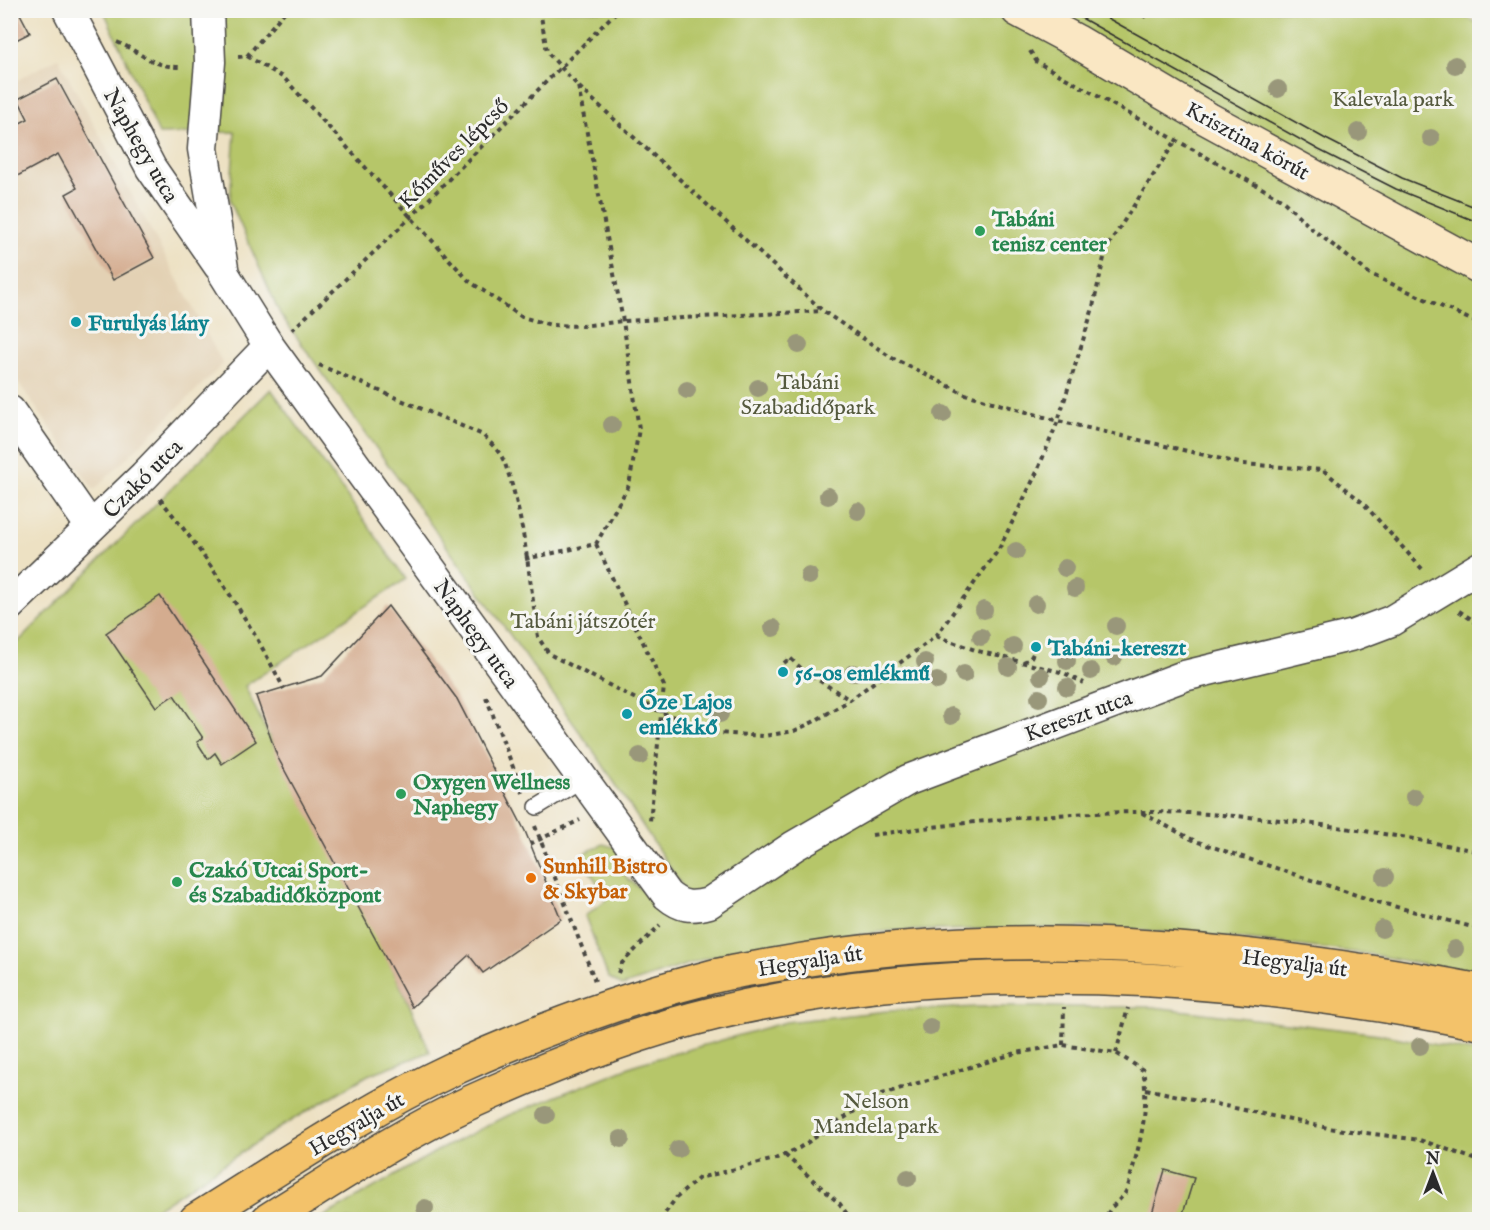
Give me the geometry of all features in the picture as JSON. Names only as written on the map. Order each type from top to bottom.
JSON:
[{"type":"main road","name":"Krisztina körút","points":[[1018,10],[1076,40],[1208,119],[1479,267]]},
{"type":"main road","name":"Hegyalja út","points":[[196,1220],[382,1107],[451,1070],[618,1004],[709,977],[812,958],[944,945],[1034,943],[1118,946],[1206,951],[1335,966],[1479,991]]},
{"type":"main road","name":"Hegyalja út","points":[[268,1220],[399,1140],[469,1103],[540,1072],[630,1039],[713,1014],[799,996],[930,980],[1019,977],[1105,980],[1191,984],[1323,997],[1479,1023]]},
{"type":"street","name":"Naphegy utca","points":[[68,10],[151,168],[224,274],[269,346],[667,895],[678,904],[694,908]]},
{"type":"street","points":[[208,10],[210,62],[202,149],[224,274]]},
{"type":"street","name":"Czakó utca","points":[[10,605],[144,476],[269,346]]},
{"type":"street","points":[[10,411],[91,527]]},
{"type":"street","name":"Kereszt utca","points":[[694,908],[734,888],[794,846],[908,780],[1184,676],[1354,635],[1391,621],[1479,567]]},
{"type":"lane","points":[[537,807],[583,778]]},
{"type":"path","points":[[286,10],[247,56],[284,78],[469,281],[522,317],[561,326],[582,326],[623,321],[823,310]]},
{"type":"path","points":[[540,10],[547,52],[578,86],[823,310],[892,358],[965,394],[1058,422],[1243,464],[1323,470],[1363,503],[1426,573],[1439,593]]},
{"type":"path","name":"Kőműves lépcső","points":[[309,316],[561,69],[618,10]]},
{"type":"path","points":[[1135,10],[1146,17]]},
{"type":"path","points":[[82,37],[110,39],[139,56],[167,67],[184,68],[210,62]]},
{"type":"path","points":[[1025,44],[1037,62],[1281,199],[1311,228],[1370,274],[1479,324]]},
{"type":"path","points":[[525,559],[596,544],[629,485],[639,429],[623,321],[578,86]]},
{"type":"path","points":[[324,368],[483,435],[497,450],[505,464],[525,559],[538,637],[549,654],[661,712],[717,733],[764,736],[794,731],[850,700],[936,636],[999,549],[1036,474],[1058,422],[1092,311],[1106,249],[1176,140]]},
{"type":"path","points":[[144,476],[190,535],[238,607],[284,689]]},
{"type":"path","points":[[596,544],[663,686],[649,830]]},
{"type":"path","points":[[936,636],[978,651],[1064,673],[1086,685]]},
{"type":"path","points":[[1022,662],[1030,659],[1035,650]]},
{"type":"path","points":[[784,663],[790,658],[804,671],[850,700]]},
{"type":"path","points":[[530,843],[605,809]]},
{"type":"path","points":[[1141,813],[1195,841],[1374,900],[1479,929]]},
{"type":"path","points":[[871,835],[1031,817],[1141,813],[1233,816],[1343,829],[1479,852]]},
{"type":"path","points":[[615,979],[622,963],[666,920],[694,908]]},
{"type":"path","points":[[1063,1046],[1064,1001]]},
{"type":"path","points":[[1116,1053],[1130,1002]]},
{"type":"path","points":[[660,1220],[676,1198],[699,1178],[784,1155],[879,1095],[1016,1053],[1063,1046],[1116,1053],[1143,1070],[1146,1089],[1141,1136],[1126,1192],[1107,1214],[1106,1220]]},
{"type":"path","points":[[1146,1089],[1328,1128],[1420,1140],[1479,1161]]},
{"type":"path","points":[[784,1155],[840,1204],[851,1220]]},
{"type":"shaded area","points":[[58,58],[223,364],[94,490],[11,372],[10,84]]},
{"type":"green space","name":"Tabáni Szabadidőpark","points":[[1454,10],[1479,24],[1479,975],[1369,954],[1241,939],[1105,927],[889,931],[740,950],[707,958],[622,986],[608,977],[585,916],[607,899],[580,855],[603,844],[621,849],[626,877],[651,897],[688,895],[599,759],[280,314],[230,201],[235,132],[159,134],[104,11]]},
{"type":"green space","name":"Czakó Utcai Sport- és Szabadidőközpont","points":[[271,389],[406,579],[245,686],[290,778],[387,959],[430,1052],[368,1075],[277,1129],[141,1219],[11,1219],[11,649]]},
{"type":"green space","name":"Nelson Mandela park","points":[[978,1007],[1153,1007],[1379,1034],[1479,1053],[1479,1219],[318,1220],[437,1151],[509,1115],[637,1064],[786,1022],[887,1011]]},
{"type":"building","points":[[10,10],[18,10],[30,33],[10,43]]},
{"type":"building","points":[[57,79],[154,258],[113,280],[66,194],[77,188],[58,154],[10,180],[10,128],[28,119],[18,99]]},
{"type":"building","points":[[160,596],[256,741],[222,764],[215,753],[208,759],[197,742],[203,738],[174,695],[156,707],[106,633]]},
{"type":"building","name":"Oxygen Wellness Naphegy","points":[[388,606],[457,699],[525,831],[561,919],[483,973],[469,955],[412,1007],[277,756],[256,696],[322,676]]},
{"type":"building","points":[[1165,1170],[1194,1178],[1181,1220],[1150,1220]]},
{"type":"tram line","points":[[1067,10],[1319,150],[1396,189],[1480,223]]},
{"type":"tram line","points":[[1093,10],[1324,138],[1402,178],[1480,209]]},
{"type":"place","name":"Tabáni tenisz center","points":[[980,231]]},
{"type":"place","name":"Furulyás lány","points":[[76,322]]},
{"type":"place","name":"Tabáni-kereszt","points":[[1036,647]]},
{"type":"place","name":"56-os emlékmű","points":[[783,672]]},
{"type":"place","name":"Őze Lajos emlékkő","points":[[627,714]]},
{"type":"place","name":"Oxygen Wellness Naphegy","points":[[401,794]]},
{"type":"place","name":"Sunhill Bistro & Skybar","points":[[531,878]]},
{"type":"place","name":"Czakó Utcai Sport- és Szabadidőközpont","points":[[177,882]]},
{"type":"park label","name":"Kalevala park","points":[[1393,98]]},
{"type":"park label","name":"Tabáni játszótér","points":[[583,620]]}]
